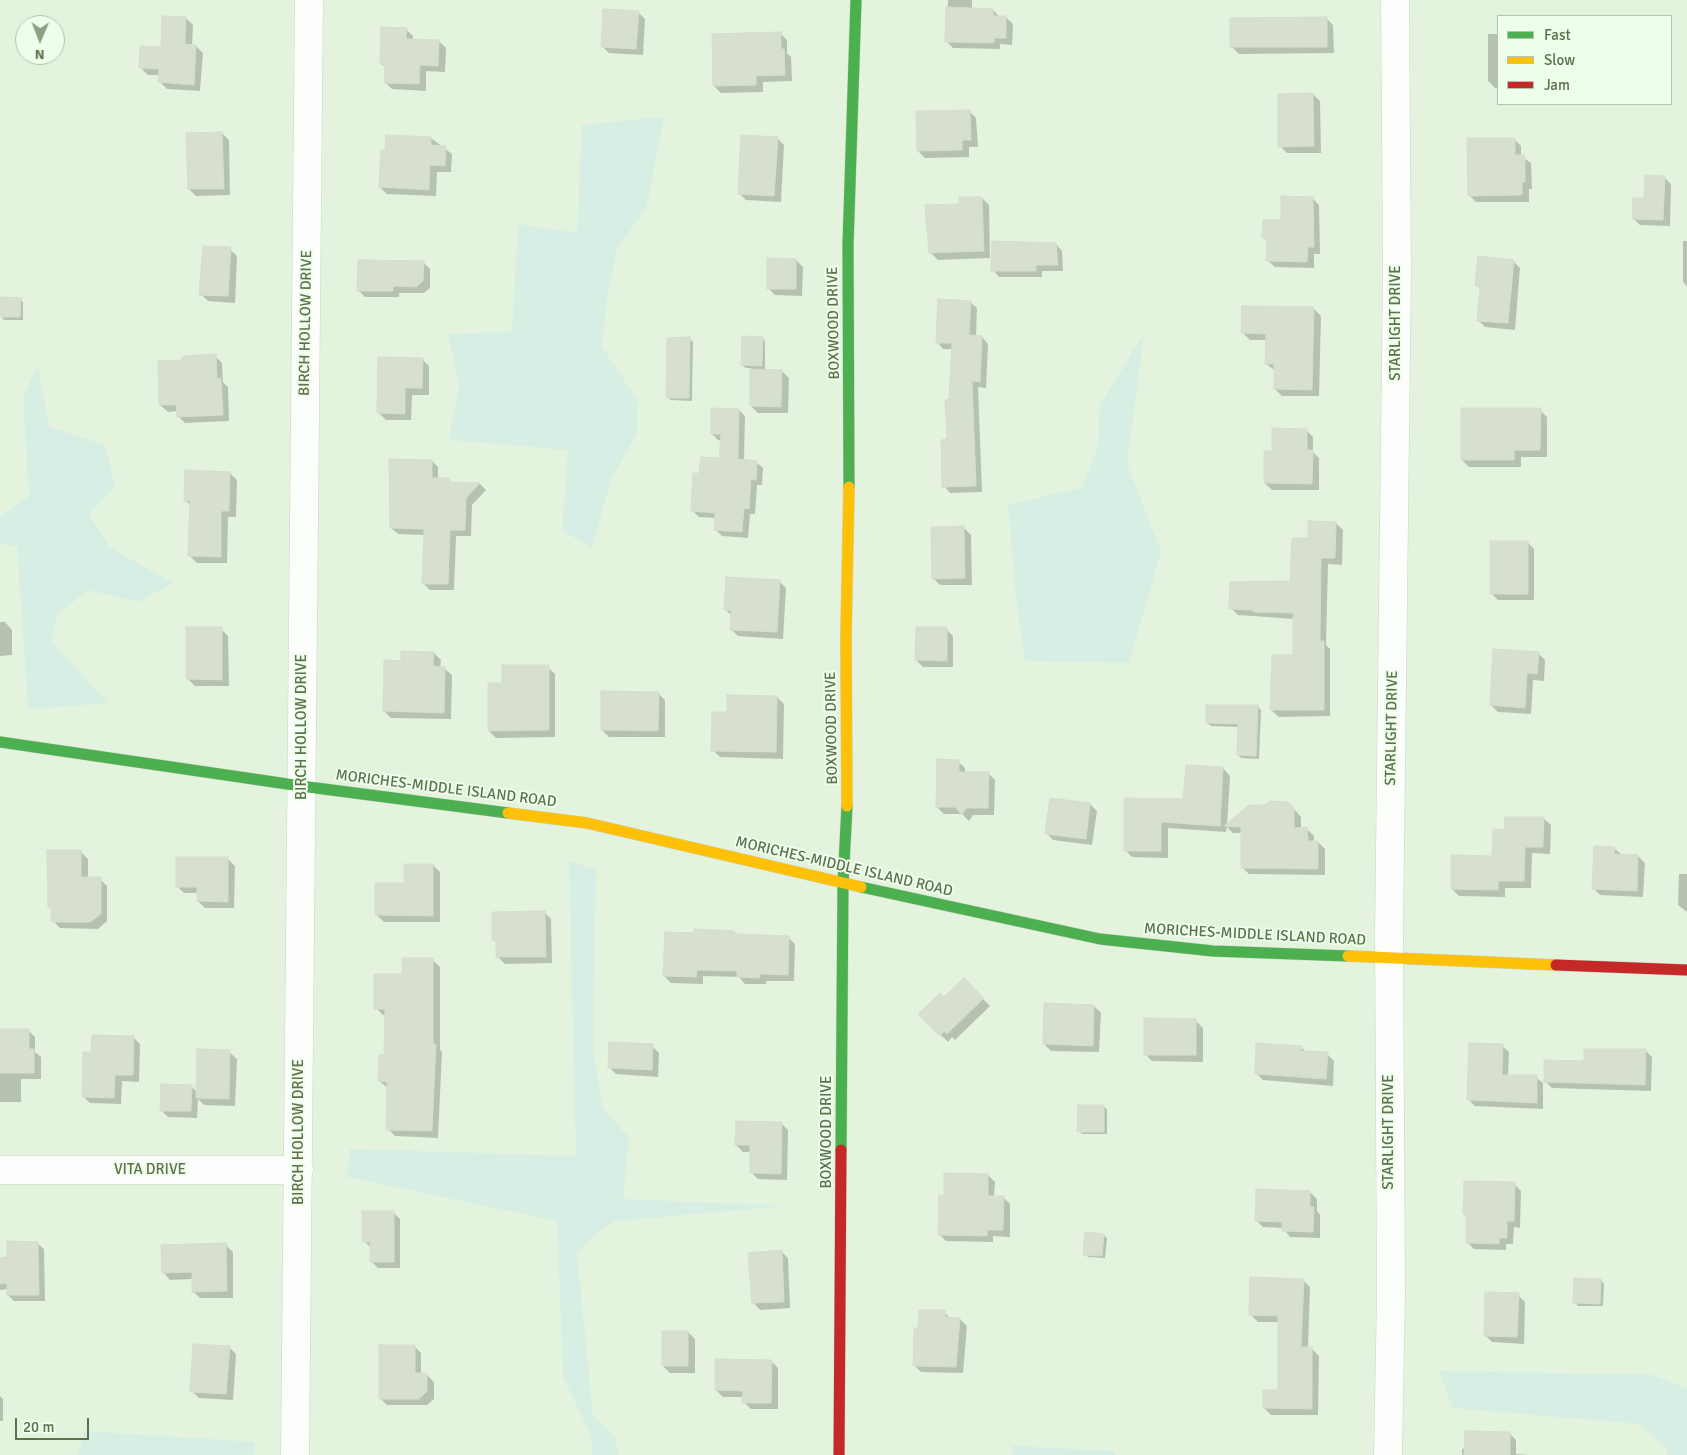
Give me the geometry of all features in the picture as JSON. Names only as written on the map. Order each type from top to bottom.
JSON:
[{"type":"main road","name":"BOXWOOD DRIVE","points":[[840,1455],[843,883],[848,788],[846,635],[850,410],[848,245],[856,0]]},
{"type":"main road","name":"MORICHES-MIDDLE ISLAND ROAD","points":[[0,742],[301,786],[587,823],[1035,926],[1120,942],[1213,951],[1687,970]]},
{"type":"street","name":"BIRCH HOLLOW DRIVE","points":[[295,1455],[309,0]]},
{"type":"street","name":"STARLIGHT DRIVE","points":[[1388,1455],[1391,1294],[1389,1154],[1390,958],[1397,272],[1395,0]]},
{"type":"street","name":"VITA DRIVE","points":[[0,1170],[299,1170]]},
{"type":"shaded area","points":[[0,0],[1687,0],[1687,1455],[0,1455]]},
{"type":"shaded area","points":[[664,117],[647,206],[617,249],[607,300],[602,347],[638,401],[637,434],[612,477],[592,547],[562,531],[568,450],[449,440],[459,384],[448,334],[512,332],[518,224],[577,233],[582,125]]},
{"type":"shaded area","points":[[1144,334],[1127,464],[1161,552],[1129,663],[1025,661],[1016,597],[1008,505],[1082,488],[1098,446],[1100,405]]},
{"type":"shaded area","points":[[38,366],[49,427],[105,445],[115,486],[89,514],[109,547],[173,583],[138,602],[88,590],[57,615],[51,641],[108,703],[28,709],[17,546],[0,544],[0,517],[29,496],[23,397]]},
{"type":"shaded area","points":[[569,861],[596,870],[593,1049],[603,1108],[629,1138],[623,1199],[786,1206],[616,1221],[599,1231],[577,1253],[593,1416],[615,1437],[619,1455],[592,1455],[591,1436],[563,1376],[557,1221],[347,1177],[350,1149],[576,1156]]},
{"type":"shaded area","points":[[1439,1371],[1653,1375],[1687,1389],[1687,1455],[1667,1455],[1667,1449],[1639,1424],[1453,1408]]},
{"type":"shaded area","points":[[84,1431],[255,1442],[254,1455],[78,1455]]},
{"type":"shaded area","points":[[1011,1446],[1115,1451],[1115,1455],[1013,1455]]},
{"type":"building","points":[[946,7],[993,9],[993,16],[1006,16],[1006,38],[994,38],[994,43],[945,42]]},
{"type":"building","points":[[603,9],[639,11],[636,49],[601,47]]},
{"type":"building","points":[[162,16],[186,17],[185,44],[196,45],[194,85],[158,82],[159,69],[139,68],[140,46],[161,47]]},
{"type":"building","points":[[1327,17],[1327,47],[1230,47],[1230,18]]},
{"type":"building","points":[[381,27],[407,28],[406,39],[439,40],[438,66],[420,65],[419,84],[384,83],[385,64],[380,64]]},
{"type":"building","points":[[781,32],[781,49],[784,49],[785,75],[756,76],[756,85],[713,86],[712,34]]},
{"type":"building","points":[[1313,93],[1314,146],[1278,147],[1278,94]]},
{"type":"building","points":[[970,110],[971,140],[962,140],[962,150],[917,151],[916,111]]},
{"type":"building","points":[[222,132],[224,189],[188,189],[186,133]]},
{"type":"building","points":[[386,135],[431,137],[431,145],[446,146],[445,166],[430,165],[429,190],[379,187],[381,150],[385,150]]},
{"type":"building","points":[[741,135],[778,137],[774,196],[738,194]]},
{"type":"building","points":[[1467,138],[1515,138],[1515,155],[1525,155],[1525,182],[1522,182],[1522,195],[1468,196]]},
{"type":"building","points":[[1645,175],[1665,176],[1663,220],[1632,219],[1633,198],[1644,198]]},
{"type":"building","points":[[1281,196],[1313,197],[1314,247],[1308,247],[1307,262],[1266,261],[1267,240],[1262,237],[1263,220],[1281,220]]},
{"type":"building","points":[[959,197],[982,197],[984,251],[929,253],[925,205],[959,204]]},
{"type":"building","points":[[992,241],[1056,243],[1058,265],[1036,265],[1036,271],[991,271]]},
{"type":"building","points":[[203,246],[231,247],[228,296],[199,295]]},
{"type":"building","points":[[1478,256],[1514,260],[1508,323],[1477,321],[1480,286],[1475,286]]},
{"type":"building","points":[[767,258],[796,259],[796,289],[767,289]]},
{"type":"building","points":[[358,260],[424,261],[423,281],[416,287],[393,286],[393,291],[357,291]]},
{"type":"building","points":[[0,297],[21,298],[20,317],[0,317]]},
{"type":"building","points":[[938,299],[971,301],[969,335],[982,336],[980,382],[972,381],[976,486],[942,487],[941,440],[947,439],[945,400],[949,399],[952,343],[936,343]]},
{"type":"building","points":[[1242,306],[1314,307],[1312,390],[1274,389],[1274,364],[1265,364],[1266,334],[1241,333]]},
{"type":"building","points":[[742,336],[763,337],[762,366],[741,365]]},
{"type":"building","points":[[690,337],[689,398],[666,398],[667,338]]},
{"type":"building","points":[[216,354],[217,379],[221,378],[223,415],[177,417],[176,405],[159,405],[158,361],[181,360],[184,356]]},
{"type":"building","points":[[378,357],[423,358],[422,388],[405,388],[405,414],[377,413]]},
{"type":"building","points":[[750,369],[782,370],[781,407],[750,406]]},
{"type":"building","points":[[711,408],[739,409],[738,459],[757,461],[756,480],[751,479],[749,509],[744,508],[742,532],[714,530],[715,513],[691,511],[693,473],[705,474],[699,473],[701,457],[719,458],[721,434],[711,434]]},
{"type":"building","points":[[1461,408],[1541,408],[1540,450],[1514,450],[1514,460],[1461,460]]},
{"type":"building","points":[[1272,428],[1307,429],[1307,450],[1313,450],[1312,484],[1264,483],[1264,451],[1272,451]]},
{"type":"building","points":[[389,459],[432,460],[432,478],[449,478],[449,482],[480,483],[466,498],[465,530],[450,530],[448,584],[422,584],[424,529],[390,528]]},
{"type":"building","points":[[185,470],[230,472],[229,511],[221,511],[221,557],[188,556],[190,501],[184,501]]},
{"type":"building","points":[[1308,521],[1336,522],[1335,558],[1321,558],[1320,641],[1324,641],[1324,710],[1270,710],[1272,655],[1293,655],[1293,613],[1229,609],[1230,582],[1290,581],[1292,538],[1308,538]]},
{"type":"building","points":[[964,526],[965,578],[932,579],[931,527]]},
{"type":"building","points":[[1490,541],[1528,541],[1528,594],[1490,594]]},
{"type":"building","points":[[726,577],[780,580],[777,632],[730,630],[731,610],[724,610]]},
{"type":"building","points":[[186,627],[222,627],[222,680],[186,679]]},
{"type":"building","points":[[916,627],[947,627],[947,661],[915,660]]},
{"type":"building","points":[[1493,649],[1539,652],[1537,674],[1527,673],[1525,708],[1490,705]]},
{"type":"building","points":[[401,651],[434,652],[433,666],[445,667],[444,713],[383,711],[384,660],[401,661]]},
{"type":"building","points":[[502,665],[549,665],[549,730],[488,731],[488,683],[502,683]]},
{"type":"building","points":[[601,691],[659,692],[658,731],[601,730]]},
{"type":"building","points":[[727,695],[777,696],[776,752],[711,751],[712,712],[727,712]]},
{"type":"building","points":[[1206,705],[1258,705],[1256,756],[1237,755],[1238,724],[1206,723]]},
{"type":"building","points":[[937,759],[959,760],[959,772],[989,772],[988,808],[966,808],[962,815],[955,807],[936,807]]},
{"type":"building","points":[[1186,765],[1223,767],[1220,826],[1161,822],[1161,851],[1124,851],[1124,798],[1183,799]]},
{"type":"building","points":[[1050,798],[1090,803],[1086,839],[1045,834]]},
{"type":"building","points":[[1270,801],[1287,802],[1294,808],[1294,828],[1307,827],[1308,841],[1318,841],[1318,869],[1241,868],[1241,827],[1224,826],[1249,805],[1265,805]]},
{"type":"building","points":[[1505,817],[1544,817],[1543,847],[1525,847],[1524,881],[1498,881],[1498,890],[1451,889],[1451,855],[1492,856],[1493,829],[1504,830]]},
{"type":"building","points":[[1594,846],[1615,847],[1614,854],[1638,855],[1637,891],[1592,889]]},
{"type":"building","points":[[47,850],[81,850],[81,877],[101,877],[101,914],[90,922],[51,922],[51,908],[48,908]]},
{"type":"building","points":[[176,857],[228,857],[228,902],[197,901],[197,887],[176,887]]},
{"type":"building","points":[[404,864],[433,864],[433,916],[375,915],[375,883],[404,883]]},
{"type":"building","points":[[545,911],[546,957],[496,957],[496,941],[492,940],[492,912]]},
{"type":"building","points":[[694,929],[734,931],[736,934],[789,936],[788,975],[760,974],[759,978],[737,977],[737,971],[697,970],[696,977],[663,976],[665,932],[694,933]]},
{"type":"building","points":[[402,958],[433,958],[433,1044],[436,1044],[432,1131],[386,1130],[387,1082],[378,1081],[379,1055],[384,1055],[385,1009],[374,1009],[374,974],[402,974]]},
{"type":"building","points":[[964,978],[984,998],[947,1034],[944,1031],[940,1036],[918,1014],[940,993],[944,997]]},
{"type":"building","points":[[1044,1003],[1094,1005],[1093,1046],[1043,1044]]},
{"type":"building","points":[[1144,1018],[1196,1019],[1196,1055],[1144,1055]]},
{"type":"building","points":[[0,1029],[29,1029],[29,1049],[34,1049],[34,1073],[0,1073]]},
{"type":"building","points":[[92,1035],[134,1036],[133,1075],[115,1075],[114,1098],[82,1097],[83,1052],[91,1052]]},
{"type":"building","points":[[609,1042],[653,1044],[652,1070],[608,1068]]},
{"type":"building","points":[[1256,1043],[1302,1046],[1301,1051],[1328,1052],[1326,1079],[1255,1074]]},
{"type":"building","points":[[1469,1043],[1503,1044],[1502,1075],[1537,1075],[1537,1103],[1467,1100]]},
{"type":"building","points":[[197,1049],[230,1050],[229,1099],[196,1098]]},
{"type":"building","points":[[1584,1049],[1646,1049],[1645,1085],[1544,1082],[1544,1060],[1584,1061]]},
{"type":"building","points":[[161,1084],[192,1085],[191,1111],[160,1111]]},
{"type":"building","points":[[1078,1105],[1104,1105],[1104,1132],[1077,1132]]},
{"type":"building","points":[[736,1121],[782,1122],[781,1174],[750,1173],[750,1145],[735,1145]]},
{"type":"building","points":[[944,1173],[988,1174],[988,1196],[1004,1196],[1003,1230],[987,1230],[987,1236],[938,1235],[939,1195],[944,1195]]},
{"type":"building","points":[[1464,1181],[1515,1182],[1514,1221],[1507,1221],[1507,1238],[1499,1238],[1499,1244],[1466,1243],[1466,1214],[1463,1214]]},
{"type":"building","points":[[1256,1189],[1310,1191],[1310,1207],[1314,1207],[1313,1232],[1282,1231],[1282,1222],[1255,1221]]},
{"type":"building","points":[[362,1211],[394,1211],[394,1262],[370,1262],[370,1242],[362,1242]]},
{"type":"building","points":[[1085,1232],[1104,1234],[1102,1256],[1083,1255]]},
{"type":"building","points":[[7,1241],[38,1242],[39,1295],[7,1295],[7,1283],[0,1284],[0,1258],[7,1257]]},
{"type":"building","points":[[226,1243],[227,1291],[192,1292],[192,1272],[162,1273],[161,1245]]},
{"type":"building","points":[[782,1250],[784,1302],[752,1303],[748,1253]]},
{"type":"building","points":[[1250,1277],[1304,1279],[1301,1347],[1312,1347],[1312,1409],[1263,1408],[1263,1390],[1278,1390],[1278,1316],[1249,1315]]},
{"type":"building","points":[[1574,1278],[1601,1279],[1600,1304],[1573,1303]]},
{"type":"building","points":[[1485,1292],[1519,1293],[1517,1337],[1484,1336]]},
{"type":"building","points":[[919,1310],[945,1310],[945,1317],[960,1318],[956,1367],[913,1366],[914,1328],[918,1328]]},
{"type":"building","points":[[662,1331],[688,1331],[688,1366],[662,1366]]},
{"type":"building","points":[[193,1344],[230,1346],[226,1394],[190,1392]]},
{"type":"building","points":[[379,1345],[415,1345],[415,1373],[427,1373],[427,1391],[419,1399],[379,1399]]},
{"type":"building","points":[[715,1359],[772,1360],[771,1403],[742,1403],[743,1391],[715,1390]]},
{"type":"building","points":[[1465,1431],[1510,1432],[1510,1455],[1464,1455]]},
{"type":"traffic: fast","points":[[849,487],[848,245],[856,0]]},
{"type":"traffic: fast","points":[[0,742],[301,786],[508,813]]},
{"type":"traffic: fast","points":[[841,1150],[843,883],[847,806]]},
{"type":"traffic: fast","points":[[861,887],[1100,939],[1213,951],[1348,956]]},
{"type":"traffic: slow","points":[[847,806],[846,635],[849,487]]},
{"type":"traffic: slow","points":[[508,813],[587,823],[861,887]]},
{"type":"traffic: slow","points":[[1348,956],[1556,965]]},
{"type":"traffic: jam","points":[[1556,965],[1687,970]]},
{"type":"traffic: jam","points":[[839,1455],[841,1150]]}]
